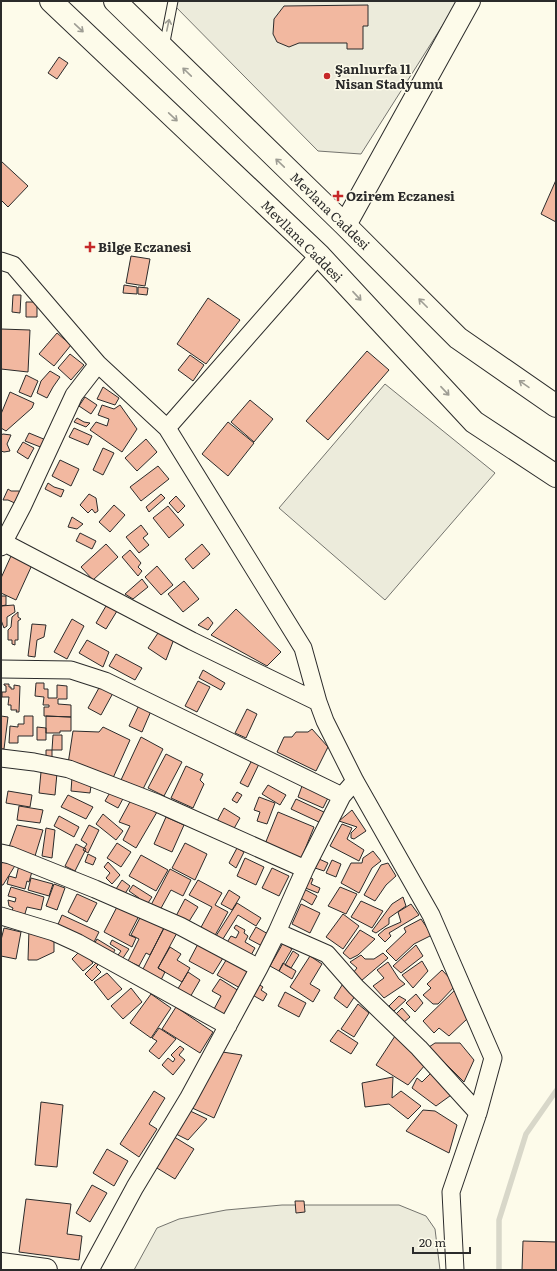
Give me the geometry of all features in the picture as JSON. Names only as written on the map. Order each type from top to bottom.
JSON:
[{"type":"main road","name":"Mevllana Caddesi","points":[[51,1],[319,255],[474,422],[556,476]]},
{"type":"main road","name":"Mevlana Caddesi","points":[[115,1],[345,225],[458,338],[556,406]]},
{"type":"main road","points":[[345,225],[469,1]]},
{"type":"main road","points":[[1,1264],[46,1270]]},
{"type":"street","points":[[167,428],[319,255]]},
{"type":"street","points":[[1,261],[13,265],[98,364],[167,428],[303,648],[318,702],[325,721],[355,781],[431,915],[493,1058],[478,1113],[451,1192],[455,1270]]},
{"type":"street","points":[[98,364],[74,396],[23,505],[2,543],[192,641],[318,702]]},
{"type":"street","points":[[1,669],[71,670],[105,681],[342,796]]},
{"type":"street","points":[[1,758],[34,762],[69,769],[157,803],[305,869]]},
{"type":"street","points":[[90,1270],[135,1187],[188,1099],[228,1026],[277,932],[305,869],[342,796],[355,781]]},
{"type":"street","points":[[1,853],[10,855],[95,889],[180,926],[259,968]]},
{"type":"street","points":[[1,916],[54,932],[228,1026]]},
{"type":"street","points":[[277,932],[327,954],[356,987],[419,1048],[478,1113]]},
{"type":"lane","points":[[163,48],[173,1]]},
{"type":"shaded area","name":"Şanlıurfa 11 Nisan Stadyumu","points":[[170,1],[458,1],[361,154],[318,151]]},
{"type":"shaded area","points":[[385,384],[495,473],[385,600],[279,508]]},
{"type":"shaded area","points":[[282,1205],[399,1205],[426,1216],[435,1229],[440,1270],[134,1270],[157,1228],[179,1219],[226,1210]]},
{"type":"building","points":[[368,5],[368,26],[363,26],[363,49],[347,49],[347,43],[299,43],[289,47],[277,42],[273,34],[274,19],[284,6]]},
{"type":"building","points":[[59,57],[68,63],[57,79],[48,73]]},
{"type":"building","points":[[1,161],[28,186],[8,207],[1,200]]},
{"type":"building","points":[[556,180],[556,222],[541,214]]},
{"type":"building","points":[[131,256],[150,259],[145,286],[126,283]]},
{"type":"building","points":[[124,285],[137,287],[137,294],[123,293]]},
{"type":"building","points":[[138,287],[148,288],[147,295],[138,294]]},
{"type":"building","points":[[13,295],[21,295],[20,313],[12,312]]},
{"type":"building","points":[[208,298],[240,320],[206,364],[177,344]]},
{"type":"building","points":[[26,302],[37,302],[37,317],[26,317]]},
{"type":"building","points":[[1,329],[30,330],[28,372],[1,369]]},
{"type":"building","points":[[57,333],[71,345],[54,366],[39,354]]},
{"type":"building","points":[[367,351],[389,370],[328,440],[306,421]]},
{"type":"building","points":[[70,354],[84,365],[71,380],[58,368]]},
{"type":"building","points":[[190,355],[204,365],[193,381],[178,370]]},
{"type":"building","points":[[50,371],[60,377],[47,398],[37,393],[41,381]]},
{"type":"building","points":[[26,375],[38,381],[31,397],[19,392]]},
{"type":"building","points":[[103,387],[119,398],[115,405],[97,399]]},
{"type":"building","points":[[10,392],[34,403],[32,408],[6,431],[1,428],[1,414]]},
{"type":"building","points":[[85,397],[97,405],[91,414],[79,406]]},
{"type":"building","points":[[250,400],[273,419],[254,442],[231,422]]},
{"type":"building","points":[[102,405],[114,409],[120,405],[137,429],[122,452],[90,430],[96,422],[107,426],[109,419],[98,415]]},
{"type":"building","points":[[77,418],[84,422],[90,423],[86,427],[74,422]]},
{"type":"building","points":[[228,422],[254,443],[228,476],[202,454]]},
{"type":"building","points":[[74,428],[92,436],[88,445],[69,437]]},
{"type":"building","points":[[29,433],[46,440],[43,448],[25,441]]},
{"type":"building","points":[[1,435],[11,435],[7,444],[10,451],[1,451]]},
{"type":"building","points":[[146,439],[157,452],[137,471],[125,458]]},
{"type":"building","points":[[23,442],[34,448],[28,459],[17,452]]},
{"type":"building","points":[[103,448],[114,453],[103,475],[93,470]]},
{"type":"building","points":[[60,460],[79,469],[71,486],[52,476]]},
{"type":"building","points":[[158,466],[169,479],[141,501],[130,487]]},
{"type":"building","points":[[48,483],[54,487],[64,490],[61,497],[45,489]]},
{"type":"building","points":[[8,489],[11,491],[19,491],[22,495],[17,504],[8,500],[3,500]]},
{"type":"building","points":[[89,494],[96,498],[98,511],[95,513],[92,509],[88,513],[80,505]]},
{"type":"building","points":[[161,494],[165,498],[149,512],[146,507]]},
{"type":"building","points":[[176,496],[185,506],[178,513],[169,503]]},
{"type":"building","points":[[114,505],[125,515],[110,532],[99,522]]},
{"type":"building","points":[[168,506],[184,525],[169,538],[153,518]]},
{"type":"building","points":[[72,517],[83,524],[77,529],[68,527]]},
{"type":"building","points":[[141,525],[148,534],[143,538],[149,545],[139,553],[126,537]]},
{"type":"building","points":[[80,533],[96,541],[92,549],[76,541]]},
{"type":"building","points":[[106,544],[118,557],[93,580],[81,567]]},
{"type":"building","points":[[202,544],[210,554],[193,569],[185,559]]},
{"type":"building","points":[[130,550],[141,563],[138,567],[142,571],[138,576],[122,557]]},
{"type":"building","points":[[11,556],[32,565],[16,600],[1,593],[1,578]]},
{"type":"building","points":[[157,566],[173,585],[161,595],[145,577]]},
{"type":"building","points":[[142,579],[148,587],[133,599],[125,594]]},
{"type":"building","points":[[184,581],[199,599],[183,612],[168,594]]},
{"type":"building","points":[[1,596],[6,596],[6,605],[1,606]]},
{"type":"building","points":[[14,605],[15,612],[7,617],[7,626],[4,628],[1,620],[1,606]]},
{"type":"building","points":[[106,606],[117,611],[106,629],[96,623]]},
{"type":"building","points":[[236,609],[281,652],[267,666],[211,635]]},
{"type":"building","points":[[18,612],[18,617],[21,619],[18,621],[18,640],[15,640],[15,645],[12,644],[12,640],[8,640],[8,630],[11,627],[12,617]]},
{"type":"building","points":[[208,617],[213,623],[208,630],[198,625]]},
{"type":"building","points":[[72,619],[84,626],[67,659],[54,652]]},
{"type":"building","points":[[32,624],[46,625],[44,637],[37,640],[35,657],[28,656]]},
{"type":"building","points":[[160,630],[174,639],[166,660],[148,648]]},
{"type":"building","points":[[87,640],[109,652],[103,667],[79,653]]},
{"type":"building","points":[[116,654],[142,668],[135,680],[109,666]]},
{"type":"building","points":[[203,670],[225,683],[221,690],[199,678]]},
{"type":"building","points":[[198,681],[210,687],[197,712],[185,706]]},
{"type":"building","points":[[36,683],[44,683],[44,689],[48,689],[48,698],[57,698],[57,685],[67,686],[67,699],[58,699],[58,704],[71,705],[71,717],[44,716],[44,707],[49,707],[49,705],[43,705],[44,697],[35,696]]},
{"type":"building","points":[[4,684],[9,684],[11,689],[14,689],[14,685],[20,686],[19,712],[16,712],[17,710],[11,710],[11,705],[8,705],[9,697],[2,697],[2,692],[6,692],[6,686]]},
{"type":"building","points":[[100,686],[113,693],[101,715],[88,708]]},
{"type":"building","points":[[139,705],[151,711],[142,732],[129,726]]},
{"type":"building","points":[[247,709],[257,714],[246,738],[235,733]]},
{"type":"building","points":[[1,716],[8,717],[4,749],[1,749]]},
{"type":"building","points":[[24,716],[33,716],[33,736],[18,736],[18,743],[9,743],[10,726],[18,727],[18,724],[24,724]]},
{"type":"building","points":[[46,716],[71,717],[71,731],[46,733]]},
{"type":"building","points":[[37,727],[46,728],[46,740],[37,740]]},
{"type":"building","points":[[103,727],[130,740],[113,778],[68,764],[73,731],[99,732]]},
{"type":"building","points":[[312,729],[328,747],[316,771],[277,752],[284,737],[292,737],[296,732],[308,732]]},
{"type":"building","points":[[53,735],[62,735],[62,750],[52,750]]},
{"type":"building","points":[[141,737],[163,749],[143,789],[121,780]]},
{"type":"building","points":[[46,750],[52,750],[52,757],[46,757]]},
{"type":"building","points":[[166,754],[182,762],[164,796],[148,788]]},
{"type":"building","points":[[252,760],[259,764],[248,787],[240,783]]},
{"type":"building","points":[[186,766],[203,774],[200,780],[204,784],[193,808],[171,798]]},
{"type":"building","points":[[41,772],[57,773],[55,795],[39,793]]},
{"type":"building","points":[[72,777],[91,786],[90,793],[71,791]]},
{"type":"building","points":[[268,785],[286,795],[280,805],[262,794]]},
{"type":"building","points":[[302,786],[328,798],[323,808],[298,797]]},
{"type":"building","points":[[112,789],[125,795],[118,808],[105,801]]},
{"type":"building","points":[[8,791],[32,795],[30,807],[6,803]]},
{"type":"building","points":[[237,792],[242,795],[237,803],[232,800]]},
{"type":"building","points":[[68,795],[93,807],[86,819],[61,807]]},
{"type":"building","points":[[259,797],[275,803],[267,824],[257,821],[260,812],[254,810]]},
{"type":"building","points":[[132,798],[157,812],[136,848],[123,840],[130,826],[119,822]]},
{"type":"building","points":[[296,799],[326,813],[321,823],[291,809]]},
{"type":"building","points":[[19,806],[43,810],[40,823],[17,820]]},
{"type":"building","points":[[224,808],[240,818],[232,832],[216,823]]},
{"type":"building","points":[[352,810],[366,831],[354,839],[351,838],[351,833],[357,827],[339,821]]},
{"type":"building","points":[[278,812],[314,827],[301,859],[265,844]]},
{"type":"building","points":[[103,814],[123,831],[116,840],[96,824]]},
{"type":"building","points":[[59,816],[79,827],[74,837],[54,826]]},
{"type":"building","points":[[166,817],[184,825],[172,852],[154,844]]},
{"type":"building","points":[[342,824],[352,828],[347,839],[364,850],[359,861],[330,846]]},
{"type":"building","points":[[17,825],[43,830],[35,856],[9,847]]},
{"type":"building","points":[[89,825],[99,830],[88,853],[83,850],[87,844],[81,840]]},
{"type":"building","points":[[46,828],[55,830],[52,858],[42,856]]},
{"type":"building","points":[[117,843],[131,852],[121,867],[107,858]]},
{"type":"building","points":[[185,843],[207,854],[195,880],[172,868]]},
{"type":"building","points":[[76,844],[86,849],[75,871],[65,866]]},
{"type":"building","points":[[237,848],[244,852],[236,868],[229,863]]},
{"type":"building","points":[[373,851],[381,861],[372,868],[359,893],[341,883],[351,863],[362,863],[363,858]]},
{"type":"building","points":[[88,854],[96,858],[93,865],[85,862]]},
{"type":"building","points":[[141,855],[168,870],[156,891],[129,876]]},
{"type":"building","points":[[4,858],[16,864],[3,885],[1,885],[1,865]]},
{"type":"building","points":[[245,858],[264,867],[256,885],[237,876]]},
{"type":"building","points":[[319,859],[328,863],[324,871],[315,868]]},
{"type":"building","points":[[332,860],[341,864],[336,877],[326,873]]},
{"type":"building","points":[[108,862],[120,875],[112,884],[106,878],[110,873],[104,867]]},
{"type":"building","points":[[388,863],[396,876],[386,885],[375,901],[364,895],[381,865]]},
{"type":"building","points":[[19,865],[33,868],[29,882],[27,881],[25,889],[7,884],[9,876],[16,878]]},
{"type":"building","points":[[272,868],[289,876],[279,896],[262,888]]},
{"type":"building","points":[[170,869],[191,880],[183,896],[171,890],[160,910],[151,905]]},
{"type":"building","points":[[307,876],[313,879],[311,884],[320,888],[318,893],[303,887]]},
{"type":"building","points":[[31,878],[53,884],[49,896],[28,890]]},
{"type":"building","points":[[122,880],[130,886],[124,895],[116,889]]},
{"type":"building","points":[[198,880],[222,893],[215,905],[228,912],[213,939],[199,931],[212,907],[189,895]]},
{"type":"building","points":[[54,884],[65,888],[57,910],[46,906]]},
{"type":"building","points":[[133,885],[152,897],[146,906],[137,901],[139,898],[129,891]]},
{"type":"building","points":[[11,887],[44,897],[41,910],[27,907],[24,917],[11,914],[13,908],[9,906],[8,900],[15,902],[16,898],[8,896]]},
{"type":"building","points":[[340,887],[357,894],[346,914],[328,906]]},
{"type":"building","points":[[304,889],[317,896],[312,905],[299,897]]},
{"type":"building","points":[[229,890],[240,897],[232,910],[221,904]]},
{"type":"building","points":[[77,894],[97,903],[87,922],[68,912]]},
{"type":"building","points":[[403,897],[406,906],[389,918],[389,924],[376,933],[372,931],[392,904]]},
{"type":"building","points":[[185,899],[198,907],[188,923],[176,916]]},
{"type":"building","points":[[361,901],[383,911],[372,928],[351,917]]},
{"type":"building","points":[[119,903],[140,914],[129,935],[136,938],[132,947],[104,932]]},
{"type":"building","points":[[237,903],[261,918],[256,926],[238,915],[221,942],[214,939]]},
{"type":"building","points":[[301,904],[320,913],[310,933],[292,924]]},
{"type":"building","points":[[411,904],[419,915],[389,933],[391,936],[385,942],[378,935],[385,929],[401,922],[398,912]]},
{"type":"building","points":[[143,912],[166,924],[150,955],[146,953],[139,966],[128,961],[139,939],[131,935]]},
{"type":"building","points":[[343,914],[359,926],[343,949],[326,937]]},
{"type":"building","points":[[62,915],[99,932],[92,946],[56,929]]},
{"type":"building","points":[[421,919],[432,935],[414,944],[396,961],[386,951],[406,932],[404,928]]},
{"type":"building","points":[[166,924],[178,931],[158,968],[165,972],[160,982],[142,971]]},
{"type":"building","points":[[236,925],[245,930],[244,933],[248,936],[245,942],[255,948],[250,957],[226,944],[231,936],[236,938],[239,932],[234,928]]},
{"type":"building","points":[[256,927],[268,934],[262,946],[249,939]]},
{"type":"building","points":[[4,928],[21,932],[16,959],[1,956],[1,940]]},
{"type":"building","points":[[29,929],[54,935],[54,952],[37,960],[28,960]]},
{"type":"building","points":[[360,930],[375,939],[358,955],[350,959],[343,953]]},
{"type":"building","points":[[97,939],[115,950],[111,957],[93,946]]},
{"type":"building","points":[[112,940],[129,949],[121,961],[116,958],[121,951],[110,944]]},
{"type":"building","points":[[199,942],[223,958],[213,974],[189,961]]},
{"type":"building","points":[[283,943],[292,949],[279,971],[270,966]]},
{"type":"building","points":[[416,945],[423,956],[401,973],[393,966]]},
{"type":"building","points":[[170,947],[181,954],[177,960],[190,968],[182,982],[158,968]]},
{"type":"building","points":[[81,950],[93,963],[83,971],[72,959]]},
{"type":"building","points":[[293,951],[299,955],[291,968],[285,965]]},
{"type":"building","points":[[383,953],[388,958],[361,981],[353,973],[357,968],[350,962],[361,955],[365,959],[374,959]]},
{"type":"building","points":[[310,956],[322,964],[310,984],[320,990],[313,1002],[290,987]]},
{"type":"building","points":[[228,957],[250,970],[240,988],[217,975]]},
{"type":"building","points":[[422,961],[428,971],[413,988],[402,975]]},
{"type":"building","points":[[97,962],[98,965],[96,967],[101,972],[92,981],[85,974]]},
{"type":"building","points":[[388,962],[399,979],[405,984],[384,998],[373,986],[384,978],[377,970]]},
{"type":"building","points":[[283,963],[296,971],[292,979],[279,971]]},
{"type":"building","points":[[442,970],[456,985],[438,1004],[433,1004],[423,995],[431,988],[427,984]]},
{"type":"building","points":[[188,972],[200,980],[189,999],[176,992]]},
{"type":"building","points":[[107,973],[122,989],[108,1000],[94,982]]},
{"type":"building","points":[[220,979],[239,991],[226,1016],[214,1009],[221,996],[212,991]]},
{"type":"building","points":[[255,982],[263,987],[261,990],[267,994],[263,1001],[249,993]]},
{"type":"building","points":[[344,982],[357,993],[347,1008],[334,998]]},
{"type":"building","points":[[458,987],[467,1019],[449,1036],[439,1028],[434,1033],[423,1021]]},
{"type":"building","points":[[131,988],[142,1002],[123,1019],[111,1006]]},
{"type":"building","points":[[285,992],[306,1003],[299,1017],[278,1006]]},
{"type":"building","points":[[151,994],[171,1008],[151,1038],[130,1023]]},
{"type":"building","points":[[416,994],[423,1003],[415,1012],[406,1003]]},
{"type":"building","points":[[399,996],[406,1000],[394,1011],[389,1006]]},
{"type":"building","points":[[358,1004],[369,1013],[354,1037],[341,1029]]},
{"type":"building","points":[[176,1007],[213,1032],[200,1053],[162,1029]]},
{"type":"building","points":[[402,1008],[410,1017],[403,1023],[395,1015]]},
{"type":"building","points":[[159,1028],[176,1039],[159,1059],[149,1051],[157,1041],[152,1038]]},
{"type":"building","points":[[338,1030],[358,1043],[351,1054],[330,1041]]},
{"type":"building","points":[[395,1036],[425,1065],[408,1085],[376,1065]]},
{"type":"building","points":[[435,1043],[460,1043],[474,1060],[464,1082],[429,1047]]},
{"type":"building","points":[[180,1046],[184,1049],[179,1055],[185,1060],[173,1075],[162,1065],[168,1058],[173,1062],[175,1059],[171,1055]]},
{"type":"building","points":[[216,1051],[242,1055],[214,1118],[190,1107]]},
{"type":"building","points":[[432,1072],[454,1093],[436,1106],[412,1088],[417,1078],[422,1082]]},
{"type":"building","points":[[393,1077],[392,1098],[401,1091],[421,1106],[408,1119],[389,1104],[365,1107],[362,1083]]},
{"type":"building","points":[[154,1091],[165,1098],[149,1124],[157,1129],[139,1157],[120,1144]]},
{"type":"building","points":[[41,1102],[63,1105],[57,1167],[35,1165]]},
{"type":"building","points":[[186,1109],[207,1119],[188,1140],[174,1133]]},
{"type":"building","points":[[423,1110],[435,1111],[457,1125],[449,1153],[406,1131]]},
{"type":"building","points":[[171,1135],[194,1149],[175,1179],[152,1165]]},
{"type":"building","points":[[107,1149],[128,1161],[114,1186],[93,1173]]},
{"type":"building","points":[[92,1185],[107,1193],[90,1222],[76,1213]]},
{"type":"building","points":[[26,1199],[71,1204],[67,1234],[82,1236],[79,1260],[19,1252]]},
{"type":"building","points":[[295,1201],[304,1201],[305,1212],[296,1213]]},
{"type":"building","points":[[523,1241],[556,1242],[556,1270],[522,1270]]},
{"type":"waterway","points":[[499,1270],[499,1220],[526,1134],[556,1091]]},
{"type":"place","name":"Şanlıurfa 11 Nisan Stadyumu","points":[[327,76]]},
{"type":"place","name":"Ozirem Eczanesi","points":[[338,196]]},
{"type":"place","name":"Bilge Eczanesi","points":[[90,247]]}]
